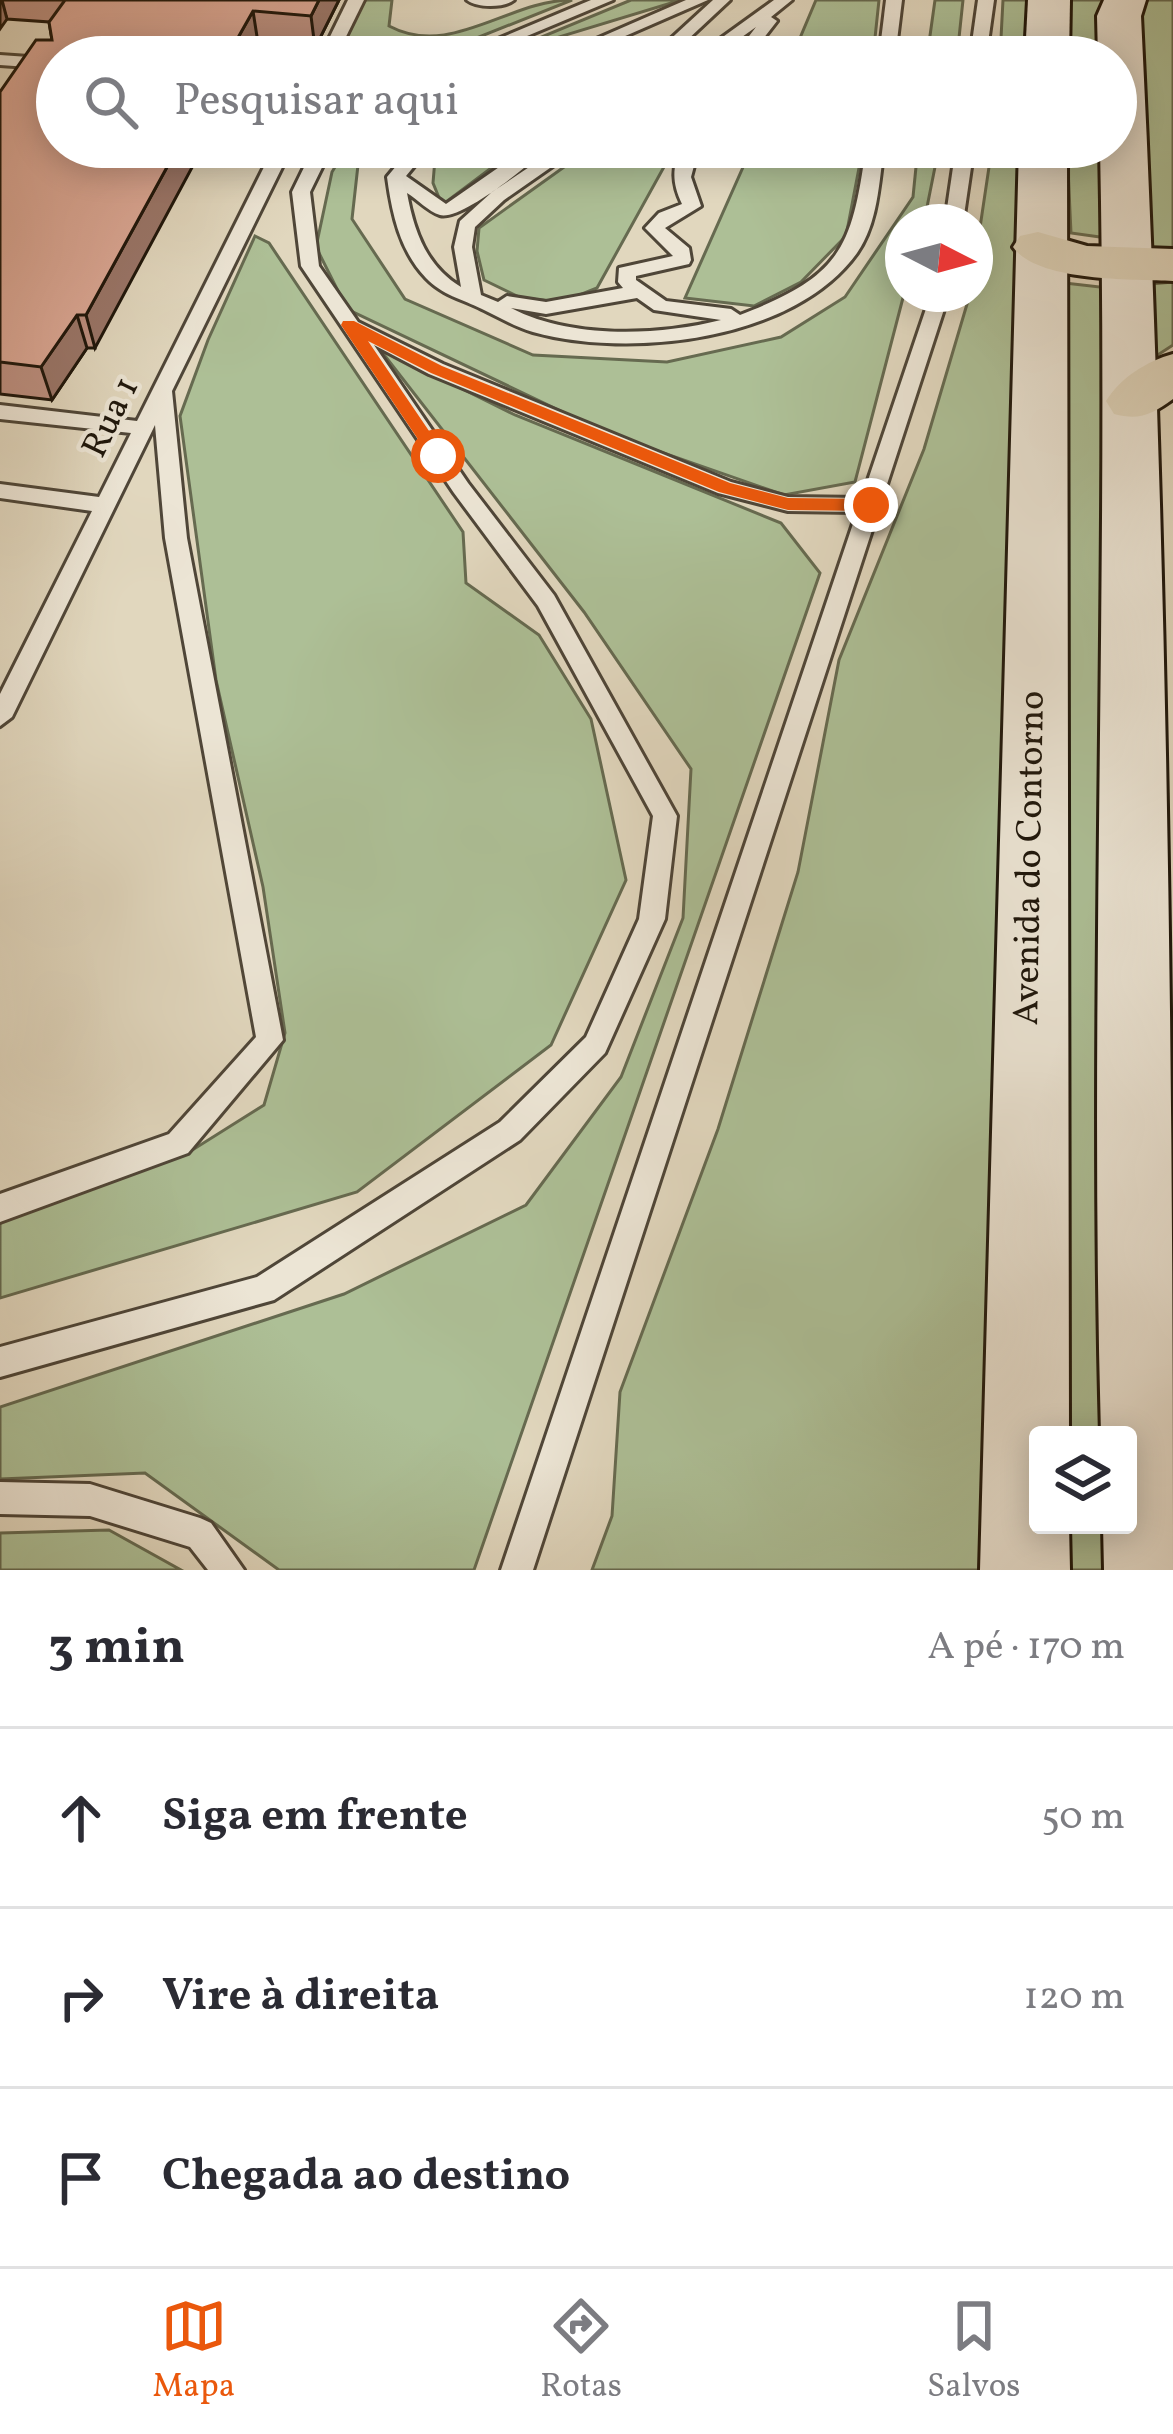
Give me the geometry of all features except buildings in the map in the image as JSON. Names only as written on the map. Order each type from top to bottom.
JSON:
[{"type":"highway","points":[[1038,247],[1084,261],[1149,265]]},
{"type":"street","points":[[1048,36],[1049,0]]},
{"type":"street","points":[[1121,36],[1119,16],[1125,0]]},
{"type":"street","points":[[1137,165],[1149,265],[1153,386],[1142,815],[1149,1570]]},
{"type":"street","name":"Avenida do Contorno","points":[[1025,1570],[1042,168]]},
{"type":"lane","points":[[338,36],[356,0]]},
{"type":"lane","points":[[475,0],[506,0]]},
{"type":"lane","points":[[515,36],[604,0]]},
{"type":"lane","points":[[733,36],[786,0]]},
{"type":"lane","points":[[758,36],[786,0]]},
{"type":"lane","points":[[890,36],[894,0]]},
{"type":"lane","points":[[981,36],[986,0]]},
{"type":"lane","points":[[713,2],[717,20],[759,18]]},
{"type":"lane","points":[[620,36],[713,2]]},
{"type":"lane","points":[[680,36],[713,2]]},
{"type":"lane","points":[[0,60],[36,63]]},
{"type":"lane","name":"Rua 1","points":[[0,718],[273,168]]},
{"type":"lane","points":[[0,1362],[265,1290],[510,1131],[596,1045],[652,919],[665,816],[546,601],[460,488],[310,266],[301,192],[313,168]]},
{"type":"lane","points":[[404,168],[396,177],[403,230],[441,283],[517,306],[546,308],[641,291]]},
{"type":"lane","points":[[396,177],[446,211],[511,168]]},
{"type":"lane","points":[[471,293],[463,247],[466,225],[540,168]]},
{"type":"lane","points":[[680,168],[692,206],[665,217],[654,228],[683,252],[682,260],[626,272],[628,282],[661,306],[751,320]]},
{"type":"lane","points":[[471,293],[537,327],[600,334],[674,334],[751,320],[812,286],[850,251],[872,168]]},
{"type":"lane","points":[[957,204],[962,168]]},
{"type":"lane","points":[[517,1570],[934,312]]},
{"type":"lane","points":[[349,325],[436,370],[725,488],[788,504],[871,505]]},
{"type":"lane","points":[[0,1208],[178,1144],[270,1040],[176,538],[161,392]]},
{"type":"lane","points":[[0,412],[143,428]]},
{"type":"lane","points":[[0,491],[105,505]]},
{"type":"lane","points":[[0,1498],[90,1500],[200,1534],[229,1570]]},
{"type":"green space","points":[[363,0],[392,0],[389,26],[435,36],[347,36]]},
{"type":"green space","points":[[572,0],[482,36],[435,36],[548,2]]},
{"type":"green space","points":[[631,0],[681,0],[562,36],[544,36]]},
{"type":"green space","points":[[816,0],[879,0],[875,36],[801,36]]},
{"type":"green space","points":[[935,0],[963,0],[959,36],[930,36]]},
{"type":"green space","points":[[1003,0],[1027,0],[1027,36],[1001,36]]},
{"type":"green space","points":[[1061,0],[1110,0],[1107,36],[1062,36]]},
{"type":"green space","points":[[1146,0],[1173,0],[1173,248],[1148,248],[1148,170],[1136,19]]},
{"type":"green space","points":[[358,168],[352,219],[405,299],[533,355],[667,362],[781,337],[845,297],[885,238],[885,312],[899,312],[855,482],[784,495],[609,434],[347,309],[316,247],[332,172]]},
{"type":"green space","points":[[434,168],[491,168],[442,205],[433,183]]},
{"type":"green space","points":[[563,168],[663,168],[597,288],[562,302],[521,298],[484,280],[477,251],[479,228]]},
{"type":"green space","points":[[743,168],[859,168],[846,236],[801,282],[754,306],[685,298]]},
{"type":"green space","points":[[916,168],[935,168],[928,204],[908,204]]},
{"type":"green space","points":[[989,168],[1025,168],[982,1570],[592,1570],[612,1516],[620,1392],[718,1129],[798,872],[839,660],[924,449],[965,312],[993,312],[993,204],[984,204]]},
{"type":"green space","points":[[1068,168],[1106,168],[1107,238],[1071,233]]},
{"type":"green space","points":[[255,236],[269,243],[463,532],[466,583],[539,635],[591,719],[626,880],[551,1045],[357,1192],[0,1298],[0,1220],[194,1149],[264,1105],[285,1033],[263,887],[216,680],[180,416]]},
{"type":"green space","points":[[1056,282],[1109,288],[1113,1426],[1067,1426]]},
{"type":"green space","points":[[1173,282],[1173,345],[1150,360],[1140,285]]},
{"type":"green space","points":[[378,347],[515,415],[781,523],[820,573],[474,1570],[279,1570],[145,1473],[0,1479],[0,1407],[344,1294],[526,1205],[621,1077],[683,918],[691,769],[584,612]]},
{"type":"green space","points":[[109,1530],[181,1570],[0,1570],[0,1533]]},
{"type":"green space","points":[[1068,1534],[1113,1534],[1113,1570],[1069,1570]]},
{"type":"route","points":[[438,456],[349,325],[436,370],[725,488],[788,504],[871,505]]}]
